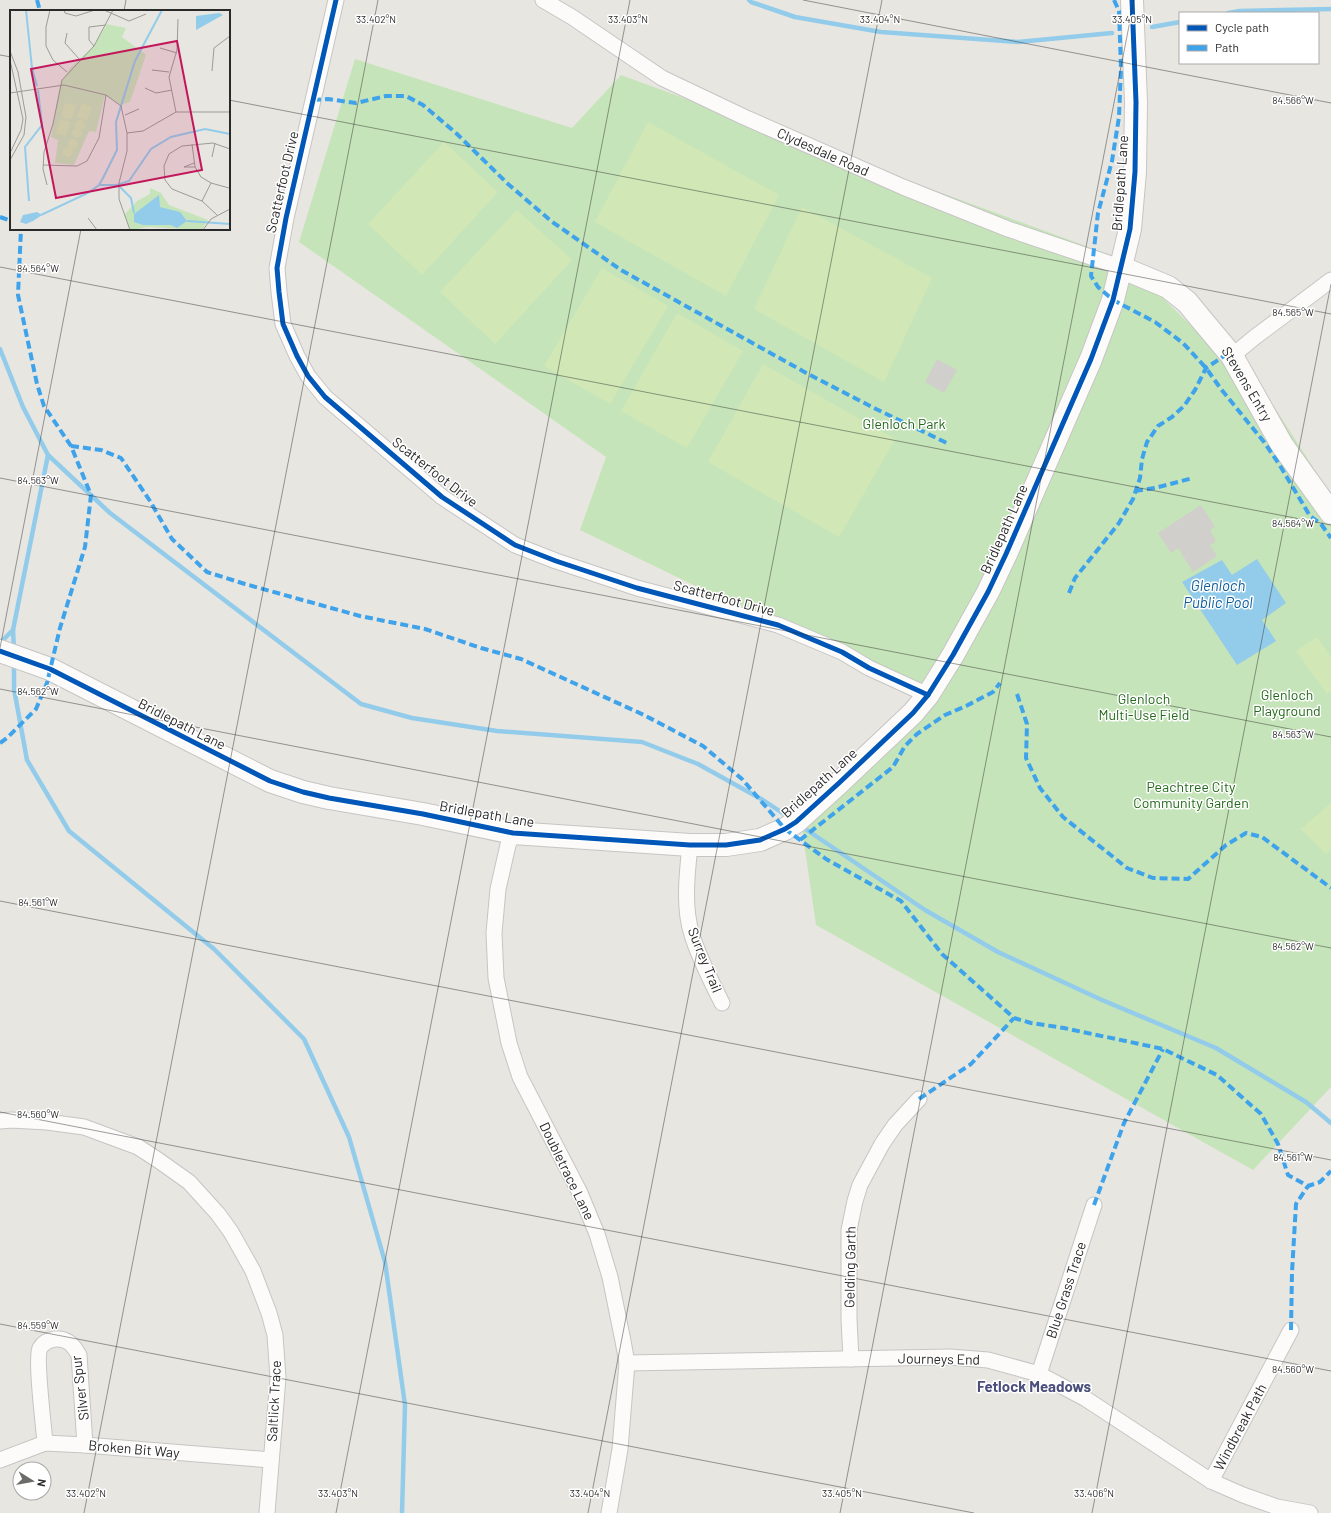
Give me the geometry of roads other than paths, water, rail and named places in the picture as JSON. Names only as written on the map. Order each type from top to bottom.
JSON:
[{"type":"street","name":"Scatterfoot Drive","points":[[336,0],[286,218],[277,268],[283,324],[297,356],[308,376],[325,397],[442,497],[515,545],[556,561],[637,588],[778,625],[836,649],[869,668],[928,695]]},
{"type":"street","name":"Clydesdale Road","points":[[543,0],[572,17],[662,78],[744,117],[903,187],[982,219],[1120,266]]},
{"type":"street","name":"Bridlepath Lane","points":[[0,651],[50,669],[270,781],[303,792],[423,814],[513,833],[690,845],[726,845],[760,840],[785,830],[800,818],[913,713],[928,695],[953,655],[988,592],[1094,351],[1113,300],[1130,229],[1135,172],[1136,102],[1132,0]]},
{"type":"street","name":"Stevens Entry","points":[[1120,266],[1168,287],[1187,302],[1232,356],[1282,445],[1329,508]]},
{"type":"street","points":[[1232,356],[1255,336],[1331,280]]},
{"type":"street","name":"Doubletrace Lane","points":[[513,833],[508,845],[498,889],[494,933],[496,978],[502,1014],[509,1043],[520,1077],[580,1193],[597,1234],[610,1277],[624,1341],[627,1364],[620,1449],[609,1513]]},
{"type":"street","name":"Surrey Trail","points":[[690,845],[687,908],[691,934],[722,1003]]},
{"type":"street","name":"Gelding Garth","points":[[851,1359],[849,1318],[849,1230],[855,1201],[860,1185],[882,1144],[895,1125],[918,1099]]},
{"type":"street","name":"Saltlick Trace","points":[[0,1121],[11,1120],[59,1123],[84,1127],[138,1147],[189,1182],[218,1214],[231,1232],[253,1271],[267,1306],[275,1335],[278,1378],[267,1513]]},
{"type":"street","name":"Blue Grass Trace","points":[[1039,1374],[1094,1205]]},
{"type":"street","name":"Windbreak Path","points":[[1211,1481],[1291,1330]]},
{"type":"street","name":"Silver Spur","points":[[45,1443],[38,1358],[40,1349],[46,1342],[53,1339],[61,1339],[71,1343],[79,1355],[85,1445]]},
{"type":"street","name":"Journeys End","points":[[627,1364],[950,1357],[988,1360],[1039,1374],[1086,1398],[1211,1481],[1243,1496],[1277,1507],[1310,1513]]},
{"type":"street","name":"Broken Bit Way","points":[[0,1460],[45,1443],[271,1460]]},
{"type":"water","name":"Glenloch Public Pool","points":[[1257,559],[1286,603],[1262,620],[1276,641],[1237,665],[1182,582],[1222,560],[1232,575]]},
{"type":"waterway","points":[[749,0],[795,17],[881,32],[1018,42],[1112,33]]},
{"type":"waterway","points":[[1234,12],[1331,9]]},
{"type":"waterway","points":[[1152,27],[1179,22]]},
{"type":"waterway","points":[[0,349],[23,407],[48,455],[110,513],[361,704],[412,718],[497,731],[642,742],[698,764],[763,800],[790,818]]},
{"type":"waterway","points":[[14,650],[13,630],[48,455]]},
{"type":"waterway","points":[[0,643],[13,630]]},
{"type":"waterway","points":[[14,663],[14,689],[27,760],[69,831],[214,949],[304,1039],[349,1137],[385,1262],[405,1405],[402,1513]]},
{"type":"waterway","points":[[801,826],[925,910],[998,952],[1102,1000],[1216,1048],[1306,1102],[1331,1123]]},
{"type":"district","name":"Fetlock Meadows","points":[[1034,1387]]},
{"type":"park label","name":"Glenloch Park","points":[[904,424]]},
{"type":"park label","name":"Glenloch Playground","points":[[1287,704]]},
{"type":"park label","name":"Glenloch Multi-Use Field","points":[[1144,708]]},
{"type":"park label","name":"Peachtree City Community Garden","points":[[1191,796]]}]
